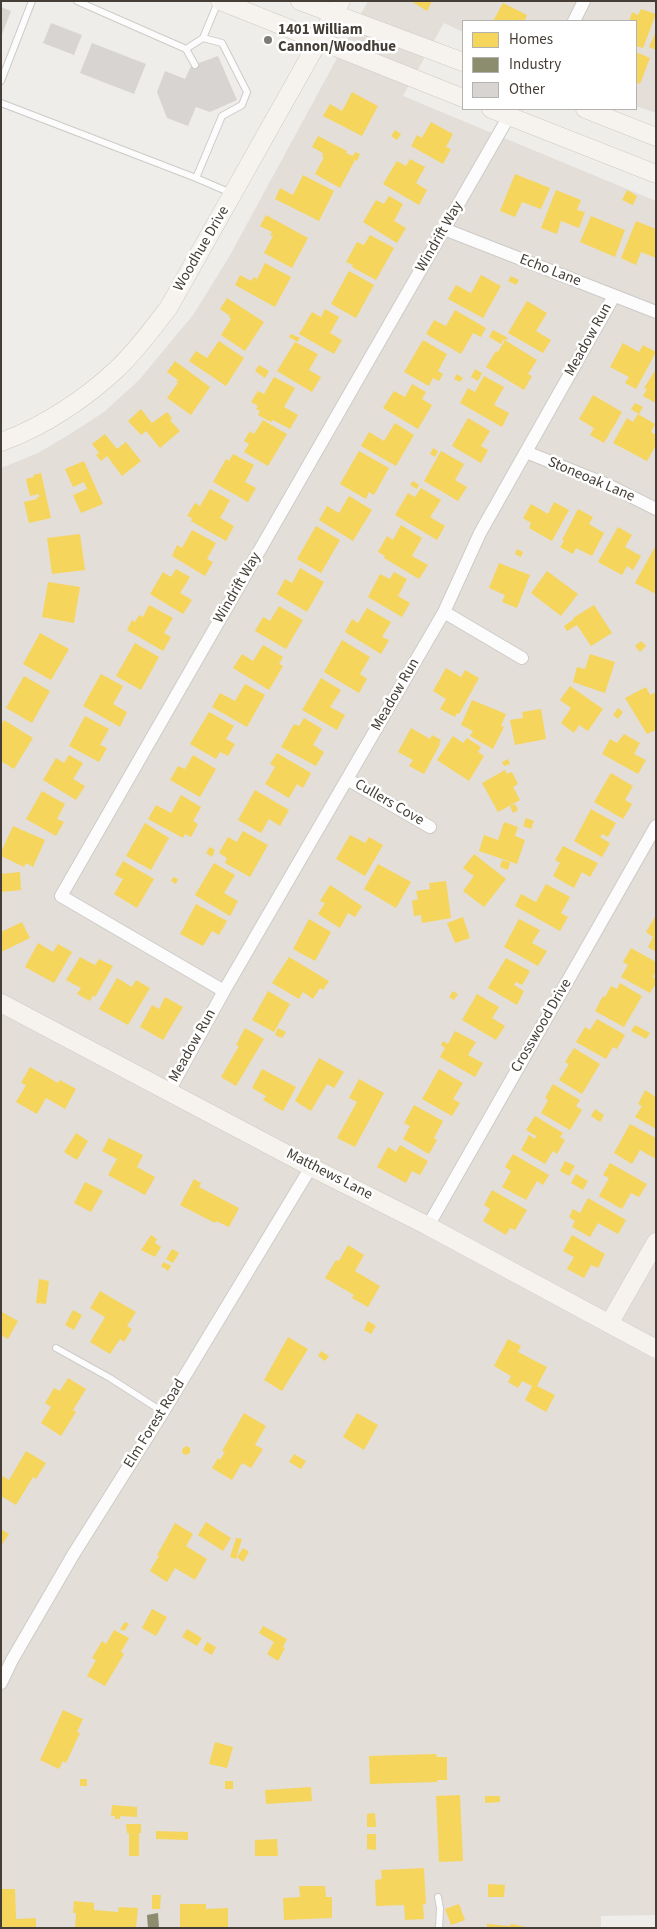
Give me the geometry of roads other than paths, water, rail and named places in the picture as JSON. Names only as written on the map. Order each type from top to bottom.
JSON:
[{"type":"street","points":[[220,1],[462,98]]},
{"type":"street","points":[[300,1],[337,8],[462,62]]},
{"type":"street","points":[[574,20],[584,1]]},
{"type":"street","name":"Woodhue Drive","points":[[1,442],[52,418],[85,395],[118,368],[169,307],[337,8]]},
{"type":"street","points":[[494,110],[656,174]]},
{"type":"street","points":[[588,110],[656,137]]},
{"type":"street","name":"Windrift Way","points":[[224,991],[61,896],[509,116]]},
{"type":"street","name":"Echo Lane","points":[[444,229],[656,312]]},
{"type":"street","name":"Meadow Run","points":[[169,1091],[224,991],[444,612],[480,532],[614,296]]},
{"type":"street","name":"Stoneoak Lane","points":[[526,452],[608,485],[656,509]]},
{"type":"street","points":[[444,612],[522,658]]},
{"type":"street","name":"Cullers Cove","points":[[347,779],[430,827]]},
{"type":"street","name":"Crosswood Drive","points":[[428,1226],[656,826]]},
{"type":"street","name":"Matthews Lane","points":[[1,1003],[428,1226],[656,1349]]},
{"type":"street","name":"Elm Forest Road","points":[[1,1683],[12,1660],[73,1555],[163,1412],[310,1166]]},
{"type":"street","points":[[610,1324],[656,1242]]},
{"type":"lane","points":[[1,81],[32,1]]},
{"type":"lane","points":[[77,1],[186,49],[195,65]]},
{"type":"lane","points":[[186,49],[203,38],[220,1]]},
{"type":"lane","points":[[196,178],[222,116],[242,105],[246,92],[222,42],[203,38]]},
{"type":"lane","points":[[1,103],[233,194]]},
{"type":"lane","points":[[218,109],[222,116]]},
{"type":"lane","points":[[56,1348],[110,1378],[163,1412]]},
{"type":"lane","points":[[438,1897],[440,1908],[439,1928]]},
{"type":"place","name":"1401 William Cannon/Woodhue","points":[[268,40]]}]
